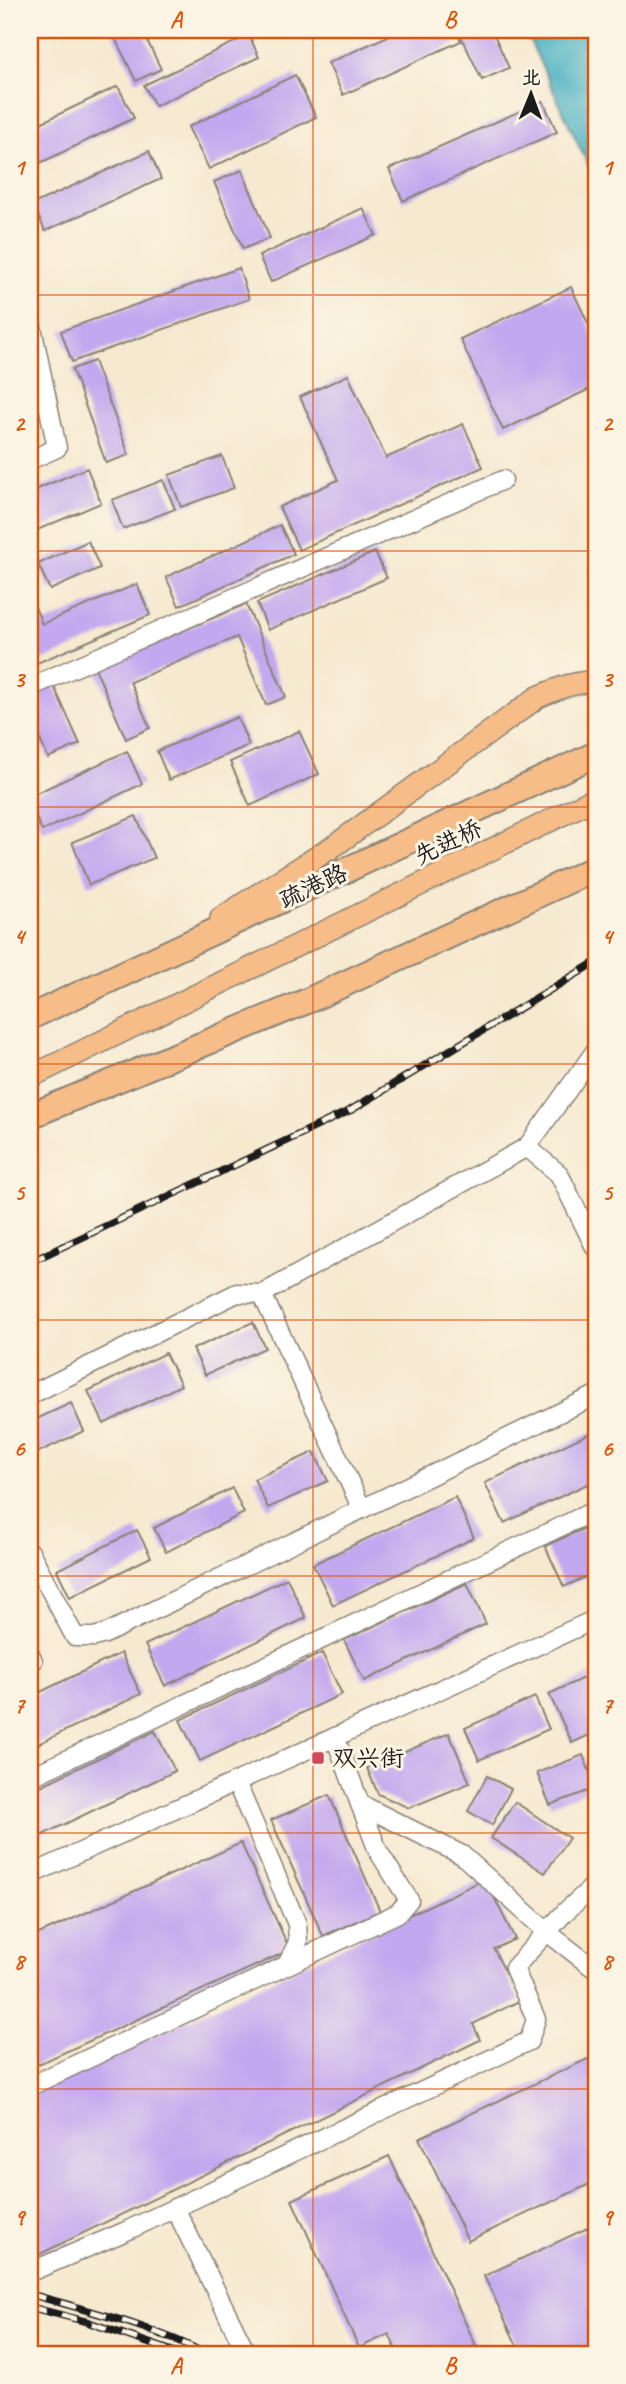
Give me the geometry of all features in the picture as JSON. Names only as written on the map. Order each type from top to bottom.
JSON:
[{"type":"highway","name":"疏港路","points":[[30,1017],[596,754]]},
{"type":"highway","points":[[30,1116],[307,1001],[596,868]]},
{"type":"main road","points":[[160,957],[316,858],[538,697],[559,687],[587,681],[596,682]]},
{"type":"main road","name":"先进桥","points":[[30,1077],[596,798]]},
{"type":"street","points":[[30,318],[57,447],[30,460]]},
{"type":"street","points":[[30,687],[502,480]]},
{"type":"street","points":[[30,1395],[237,1293],[262,1294],[527,1147],[596,1050]]},
{"type":"street","points":[[527,1147],[559,1174],[596,1249]]},
{"type":"street","points":[[262,1294],[362,1509]]},
{"type":"street","points":[[30,1552],[75,1637],[105,1634],[596,1395]]},
{"type":"street","points":[[30,1776],[596,1510]]},
{"type":"street","points":[[30,1875],[596,1619]]},
{"type":"street","points":[[30,2086],[398,1913],[409,1900],[378,1851],[335,1737]]},
{"type":"street","points":[[236,1782],[297,1924],[298,1942],[287,1965]]},
{"type":"street","points":[[360,1804],[461,1855],[547,1932],[596,1970]]},
{"type":"street","points":[[30,2272],[175,2208],[529,2041],[536,2019],[514,1968],[565,1912],[596,1884]]},
{"type":"street","points":[[175,2208],[247,2354]]},
{"type":"water","points":[[525,30],[596,30],[596,175],[593,176]]},
{"type":"building","points":[[111,30],[142,30],[161,69],[136,81]]},
{"type":"building","points":[[401,30],[456,30],[461,41],[343,95],[328,63]]},
{"type":"building","points":[[470,30],[492,30],[509,68],[482,80],[460,34]]},
{"type":"building","points":[[249,35],[259,57],[155,106],[144,85]]},
{"type":"building","points":[[295,75],[316,117],[209,169],[188,127]]},
{"type":"building","points":[[118,86],[134,118],[30,168],[30,128]]},
{"type":"building","points":[[543,101],[557,132],[403,201],[389,169]]},
{"type":"building","points":[[149,151],[161,179],[45,231],[33,204]]},
{"type":"building","points":[[242,170],[270,238],[243,249],[214,182]]},
{"type":"building","points":[[363,208],[376,235],[271,282],[259,256]]},
{"type":"building","points":[[239,268],[249,299],[72,362],[61,331]]},
{"type":"building","points":[[571,287],[596,340],[596,386],[503,430],[460,339]]},
{"type":"building","points":[[94,361],[129,455],[106,463],[72,369]]},
{"type":"building","points":[[348,375],[386,458],[463,424],[483,467],[299,550],[279,507],[338,480],[300,397]]},
{"type":"building","points":[[222,456],[234,488],[181,507],[169,475]]},
{"type":"building","points":[[87,468],[101,503],[30,533],[30,492]]},
{"type":"building","points":[[163,480],[175,509],[123,529],[112,500]]},
{"type":"building","points":[[280,525],[294,554],[179,606],[166,577]]},
{"type":"building","points":[[88,541],[100,568],[50,590],[38,564]]},
{"type":"building","points":[[375,552],[387,578],[268,630],[257,603]]},
{"type":"building","points":[[137,584],[150,615],[30,666],[30,595],[42,624]]},
{"type":"building","points":[[246,604],[286,697],[266,705],[237,637],[130,682],[150,728],[126,739],[95,668]]},
{"type":"building","points":[[52,682],[80,744],[48,758],[30,717],[30,692]]},
{"type":"building","points":[[237,717],[249,745],[169,780],[157,751]]},
{"type":"building","points":[[299,731],[319,774],[250,806],[230,762]]},
{"type":"building","points":[[127,751],[142,784],[42,831],[30,804],[30,796]]},
{"type":"building","points":[[136,816],[154,858],[89,885],[72,842]]},
{"type":"building","points":[[253,1322],[265,1348],[205,1375],[193,1349]]},
{"type":"building","points":[[165,1353],[181,1385],[104,1424],[88,1391]]},
{"type":"building","points":[[71,1403],[84,1431],[30,1456],[30,1422]]},
{"type":"building","points":[[596,1430],[596,1480],[504,1523],[485,1483]]},
{"type":"building","points":[[314,1452],[328,1481],[268,1508],[254,1479]]},
{"type":"building","points":[[232,1488],[244,1513],[166,1552],[154,1528]]},
{"type":"building","points":[[455,1497],[474,1538],[333,1605],[313,1564]]},
{"type":"building","points":[[596,1523],[596,1572],[564,1587],[545,1546]]},
{"type":"building","points":[[137,1530],[151,1557],[70,1597],[57,1570]]},
{"type":"building","points":[[287,1578],[306,1618],[165,1686],[145,1645]]},
{"type":"building","points":[[467,1583],[486,1624],[364,1681],[344,1640]]},
{"type":"building","points":[[121,1653],[141,1694],[30,1748],[30,1697]]},
{"type":"building","points":[[322,1653],[342,1694],[200,1761],[180,1720]]},
{"type":"building","points":[[596,1672],[596,1732],[572,1743],[549,1694]]},
{"type":"building","points":[[535,1697],[549,1729],[479,1760],[465,1728]]},
{"type":"building","points":[[155,1731],[175,1771],[30,1841],[30,1791]]},
{"type":"building","points":[[449,1733],[470,1783],[409,1808],[378,1794],[367,1768]]},
{"type":"building","points":[[583,1755],[596,1788],[550,1805],[537,1773]]},
{"type":"building","points":[[487,1776],[511,1789],[492,1825],[468,1811]]},
{"type":"building","points":[[329,1795],[380,1911],[323,1936],[271,1820]]},
{"type":"building","points":[[515,1802],[569,1838],[545,1873],[491,1838]]},
{"type":"building","points":[[241,1843],[290,1950],[30,2068],[30,1938]]},
{"type":"building","points":[[485,1879],[515,1939],[494,1949],[519,2001],[473,2024],[480,2040],[30,2259],[30,2095]]},
{"type":"building","points":[[596,2055],[596,2181],[468,2241],[419,2138]]},
{"type":"building","points":[[389,2156],[476,2346],[458,2354],[398,2354],[389,2334],[359,2348],[292,2200]]},
{"type":"building","points":[[596,2224],[596,2354],[521,2354],[484,2276]]},
{"type":"railway","points":[[30,1262],[351,1110],[596,962]]},
{"type":"railway","points":[[30,2294],[142,2327],[206,2354]]},
{"type":"railway","points":[[30,2307],[88,2322],[180,2354]]},
{"type":"place","name":"双兴街","points":[[318,1758]]}]
